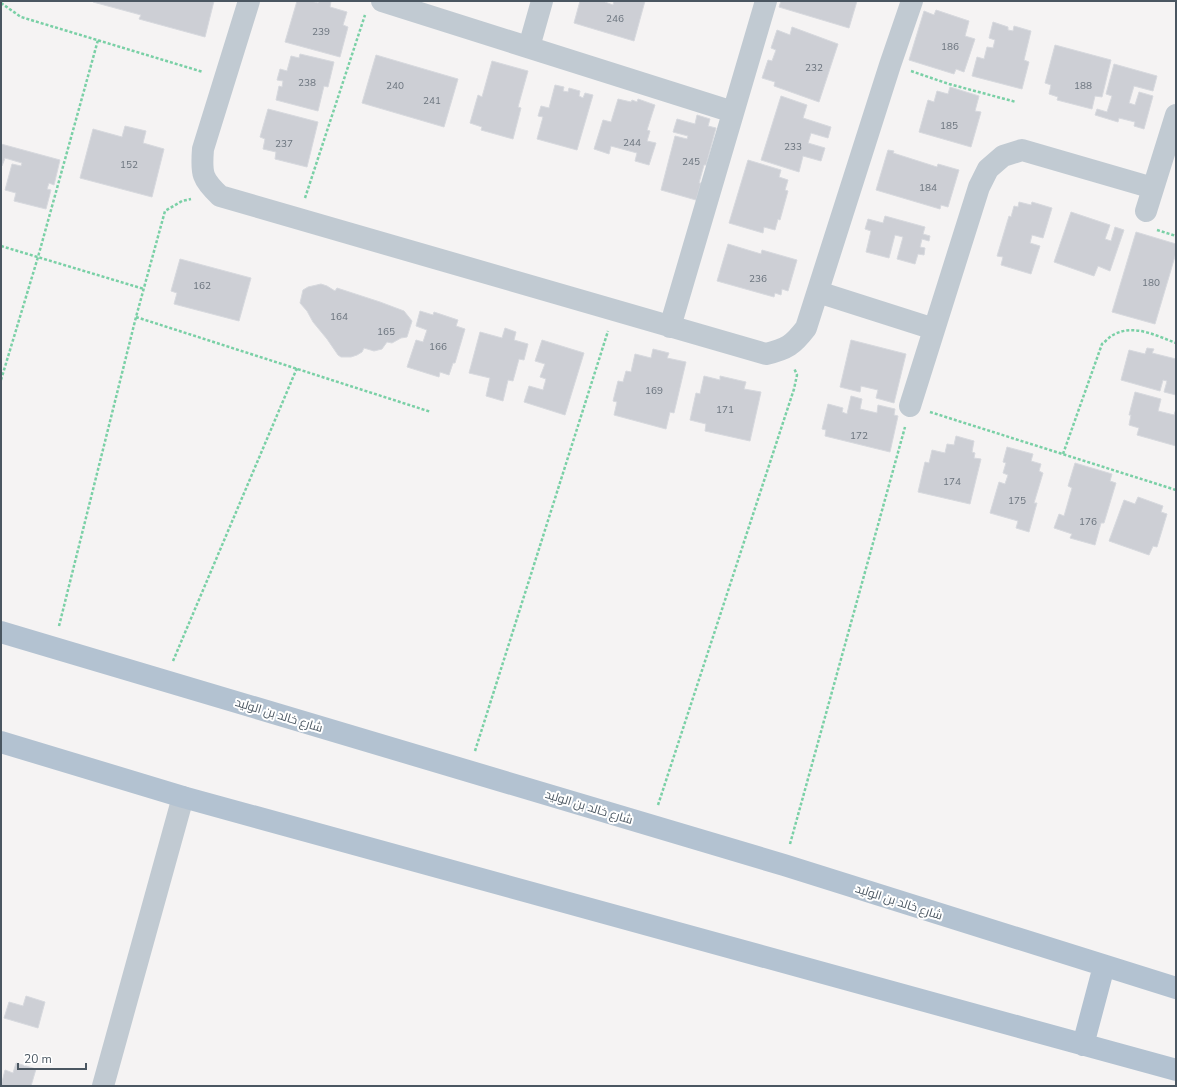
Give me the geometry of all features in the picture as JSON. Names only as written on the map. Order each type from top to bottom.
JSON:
[{"type":"main road","name":"شارع خالد بن الوليد","points":[[1,632],[784,865],[1176,988]]},
{"type":"main road","points":[[1,742],[183,797],[1176,1070]]},
{"type":"main road","points":[[1083,1045],[1104,966]]},
{"type":"street","points":[[249,1],[203,149],[202,167],[207,184],[220,196],[766,354],[782,350],[796,341],[806,328],[890,64],[912,1]]},
{"type":"street","points":[[529,47],[542,1]]},
{"type":"street","points":[[670,327],[766,1]]},
{"type":"street","points":[[375,5],[529,47],[734,112]]},
{"type":"street","points":[[1146,211],[1176,115]]},
{"type":"street","points":[[910,406],[979,187],[988,169],[1003,156],[1022,150],[1153,188]]},
{"type":"street","points":[[818,292],[934,329]]},
{"type":"street","points":[[103,1086],[183,797]]},
{"type":"path","points":[[1,3],[21,17],[225,79]]},
{"type":"path","points":[[298,219],[375,5]]},
{"type":"path","points":[[1,380],[38,257],[98,40]]},
{"type":"path","points":[[890,64],[949,84],[1016,102]]},
{"type":"path","points":[[54,647],[136,317],[165,211],[188,199],[200,196],[220,196]]},
{"type":"path","points":[[1,246],[144,289]]},
{"type":"path","points":[[468,771],[614,311]]},
{"type":"path","points":[[136,317],[430,412]]},
{"type":"path","points":[[1063,454],[1102,344],[1114,334],[1129,330],[1144,332],[1176,343]]},
{"type":"path","points":[[651,826],[794,389],[797,375],[792,361],[782,350]]},
{"type":"path","points":[[164,681],[297,368]]},
{"type":"path","points":[[784,865],[910,406],[1176,490]]},
{"type":"building","points":[[214,1],[205,37],[139,19],[141,15],[93,2]]},
{"type":"building","points":[[297,1],[311,1],[318,3],[319,1],[331,1],[330,7],[347,12],[343,25],[348,27],[340,57],[285,42]]},
{"type":"building","points":[[580,1],[606,1],[605,2],[613,5],[614,1],[645,1],[634,41],[574,23]]},
{"type":"building","points":[[781,1],[857,1],[849,28],[779,7]]},
{"type":"building","points":[[936,10],[969,21],[965,36],[975,39],[964,72],[956,69],[954,74],[909,60],[924,11],[934,15]]},
{"type":"building","points":[[993,22],[1008,27],[1008,30],[1013,31],[1014,26],[1031,31],[1024,60],[1029,62],[1022,89],[972,76],[977,57],[984,59],[987,47],[993,48],[995,40],[989,38]]},
{"type":"building","points":[[792,27],[838,44],[819,102],[774,86],[775,82],[762,78],[768,60],[772,61],[776,50],[771,48],[777,30],[790,35]]},
{"type":"building","points":[[1055,45],[1111,60],[1102,97],[1095,96],[1092,109],[1057,100],[1058,97],[1049,94],[1051,85],[1045,83]]},
{"type":"building","points":[[300,54],[334,62],[328,87],[324,86],[318,111],[276,100],[279,86],[282,87],[283,81],[277,80],[280,69],[287,71],[291,56],[299,58]]},
{"type":"building","points":[[376,55],[458,79],[444,127],[362,103]]},
{"type":"building","points":[[492,61],[528,71],[518,107],[521,108],[513,139],[481,130],[482,127],[470,123],[478,95],[482,97]]},
{"type":"building","points":[[1114,64],[1157,76],[1153,91],[1134,86],[1129,103],[1135,105],[1139,92],[1153,96],[1144,129],[1134,126],[1135,122],[1119,118],[1118,122],[1095,115],[1097,109],[1107,112],[1112,96],[1106,94]]},
{"type":"building","points":[[555,85],[564,87],[563,91],[568,92],[569,88],[580,91],[579,96],[583,98],[585,93],[593,95],[577,150],[537,139],[543,117],[538,116],[541,106],[549,108]]},
{"type":"building","points":[[950,87],[979,96],[975,111],[981,112],[971,147],[919,132],[928,100],[934,102],[937,91],[948,94]]},
{"type":"building","points":[[781,96],[807,105],[803,118],[831,127],[828,138],[811,133],[808,143],[825,148],[821,161],[803,156],[799,172],[761,160]]},
{"type":"building","points":[[618,99],[637,102],[638,99],[655,105],[647,130],[650,131],[647,141],[656,143],[649,165],[635,161],[637,153],[611,146],[609,154],[594,149],[603,120],[611,122]]},
{"type":"building","points":[[268,109],[318,122],[307,167],[275,159],[276,152],[263,149],[265,139],[260,137]]},
{"type":"building","points":[[697,115],[710,119],[708,126],[716,128],[706,165],[704,165],[699,183],[701,183],[696,200],[661,190],[675,136],[687,139],[688,136],[673,132],[677,119],[695,124]]},
{"type":"building","points":[[125,126],[146,131],[143,143],[164,149],[152,197],[80,178],[93,129],[122,137]]},
{"type":"building","points":[[1,144],[60,160],[54,185],[49,183],[47,189],[51,190],[46,209],[14,201],[16,193],[5,190],[12,164],[21,166],[22,163],[5,158],[2,166]]},
{"type":"building","points":[[888,150],[937,167],[938,164],[959,170],[948,207],[941,205],[940,209],[876,190]]},
{"type":"building","points":[[748,160],[781,170],[779,177],[788,180],[785,190],[788,191],[780,220],[778,219],[775,230],[764,227],[763,233],[729,223]]},
{"type":"building","points":[[1019,202],[1031,205],[1032,202],[1052,208],[1043,238],[1032,235],[1030,243],[1040,246],[1031,274],[1001,265],[1003,257],[997,256],[1009,216],[1011,217],[1014,206],[1018,207]]},
{"type":"building","points":[[1071,212],[1110,225],[1105,239],[1111,241],[1115,227],[1124,230],[1110,271],[1098,266],[1094,276],[1054,262]]},
{"type":"building","points":[[885,216],[925,227],[923,234],[930,236],[929,241],[922,239],[920,247],[925,248],[924,255],[918,254],[915,264],[897,259],[903,237],[895,235],[889,258],[866,252],[871,231],[865,229],[868,219],[883,223]]},
{"type":"building","points":[[1136,232],[1176,244],[1176,253],[1155,324],[1112,312]]},
{"type":"building","points":[[728,244],[761,254],[762,250],[797,260],[788,291],[782,289],[781,295],[775,293],[774,297],[717,281]]},
{"type":"building","points":[[180,259],[251,278],[239,321],[174,304],[177,293],[171,291]]},
{"type":"building","points":[[321,284],[335,291],[337,288],[404,311],[412,321],[407,337],[401,338],[392,343],[387,342],[382,349],[374,351],[364,348],[362,352],[357,355],[351,357],[341,357],[300,303],[303,290],[308,287]]},
{"type":"building","points":[[420,311],[433,315],[434,312],[458,320],[456,326],[465,329],[455,363],[453,363],[449,375],[440,372],[439,377],[407,367],[416,340],[423,342],[427,330],[416,326]]},
{"type":"building","points":[[505,328],[516,332],[514,340],[528,344],[524,360],[519,359],[513,381],[508,380],[503,401],[486,396],[490,378],[469,373],[480,332],[502,338]]},
{"type":"building","points":[[542,340],[584,353],[565,415],[524,402],[529,386],[543,390],[546,379],[540,377],[545,364],[535,361]]},
{"type":"building","points":[[851,340],[906,354],[894,403],[876,398],[878,390],[861,386],[860,392],[840,387]]},
{"type":"building","points":[[1147,348],[1154,349],[1152,353],[1176,359],[1176,395],[1164,392],[1167,381],[1163,380],[1160,391],[1121,380],[1129,350],[1145,354]]},
{"type":"building","points":[[653,349],[669,353],[667,358],[686,362],[674,413],[670,412],[666,429],[614,415],[617,402],[613,401],[618,381],[623,382],[626,371],[631,372],[635,354],[651,358]]},
{"type":"building","points":[[704,376],[720,380],[720,376],[746,382],[744,389],[761,392],[750,441],[705,431],[706,424],[690,420],[696,393],[700,394]]},
{"type":"building","points":[[1135,392],[1161,399],[1158,411],[1174,415],[1176,409],[1176,446],[1137,435],[1139,428],[1129,425],[1131,415],[1129,415]]},
{"type":"building","points":[[851,396],[862,399],[860,409],[877,413],[878,405],[895,409],[894,415],[898,416],[890,452],[825,436],[826,430],[822,429],[828,404],[843,408],[842,412],[847,414]]},
{"type":"building","points":[[956,436],[974,441],[972,452],[975,453],[974,458],[981,459],[970,504],[918,492],[925,462],[929,463],[932,450],[945,453],[947,444],[954,445]]},
{"type":"building","points":[[1007,447],[1033,454],[1031,461],[1041,464],[1039,471],[1043,473],[1034,503],[1037,503],[1029,532],[1016,528],[1018,521],[990,513],[999,482],[1005,484],[1008,475],[1003,473],[1006,463],[1003,462]]},
{"type":"building","points":[[1075,463],[1112,474],[1110,481],[1116,483],[1104,523],[1101,523],[1095,545],[1070,538],[1072,534],[1054,528],[1059,514],[1064,516],[1072,488],[1068,486]]},
{"type":"building","points":[[1138,497],[1163,506],[1161,512],[1167,514],[1157,547],[1153,546],[1149,555],[1109,541],[1124,500],[1135,504]]},
{"type":"building","points":[[26,996],[45,1002],[38,1028],[4,1018],[9,1002],[23,1006]]},
{"type":"building","points":[[16,1063],[36,1069],[31,1086],[1,1086],[5,1070],[13,1073]]}]
